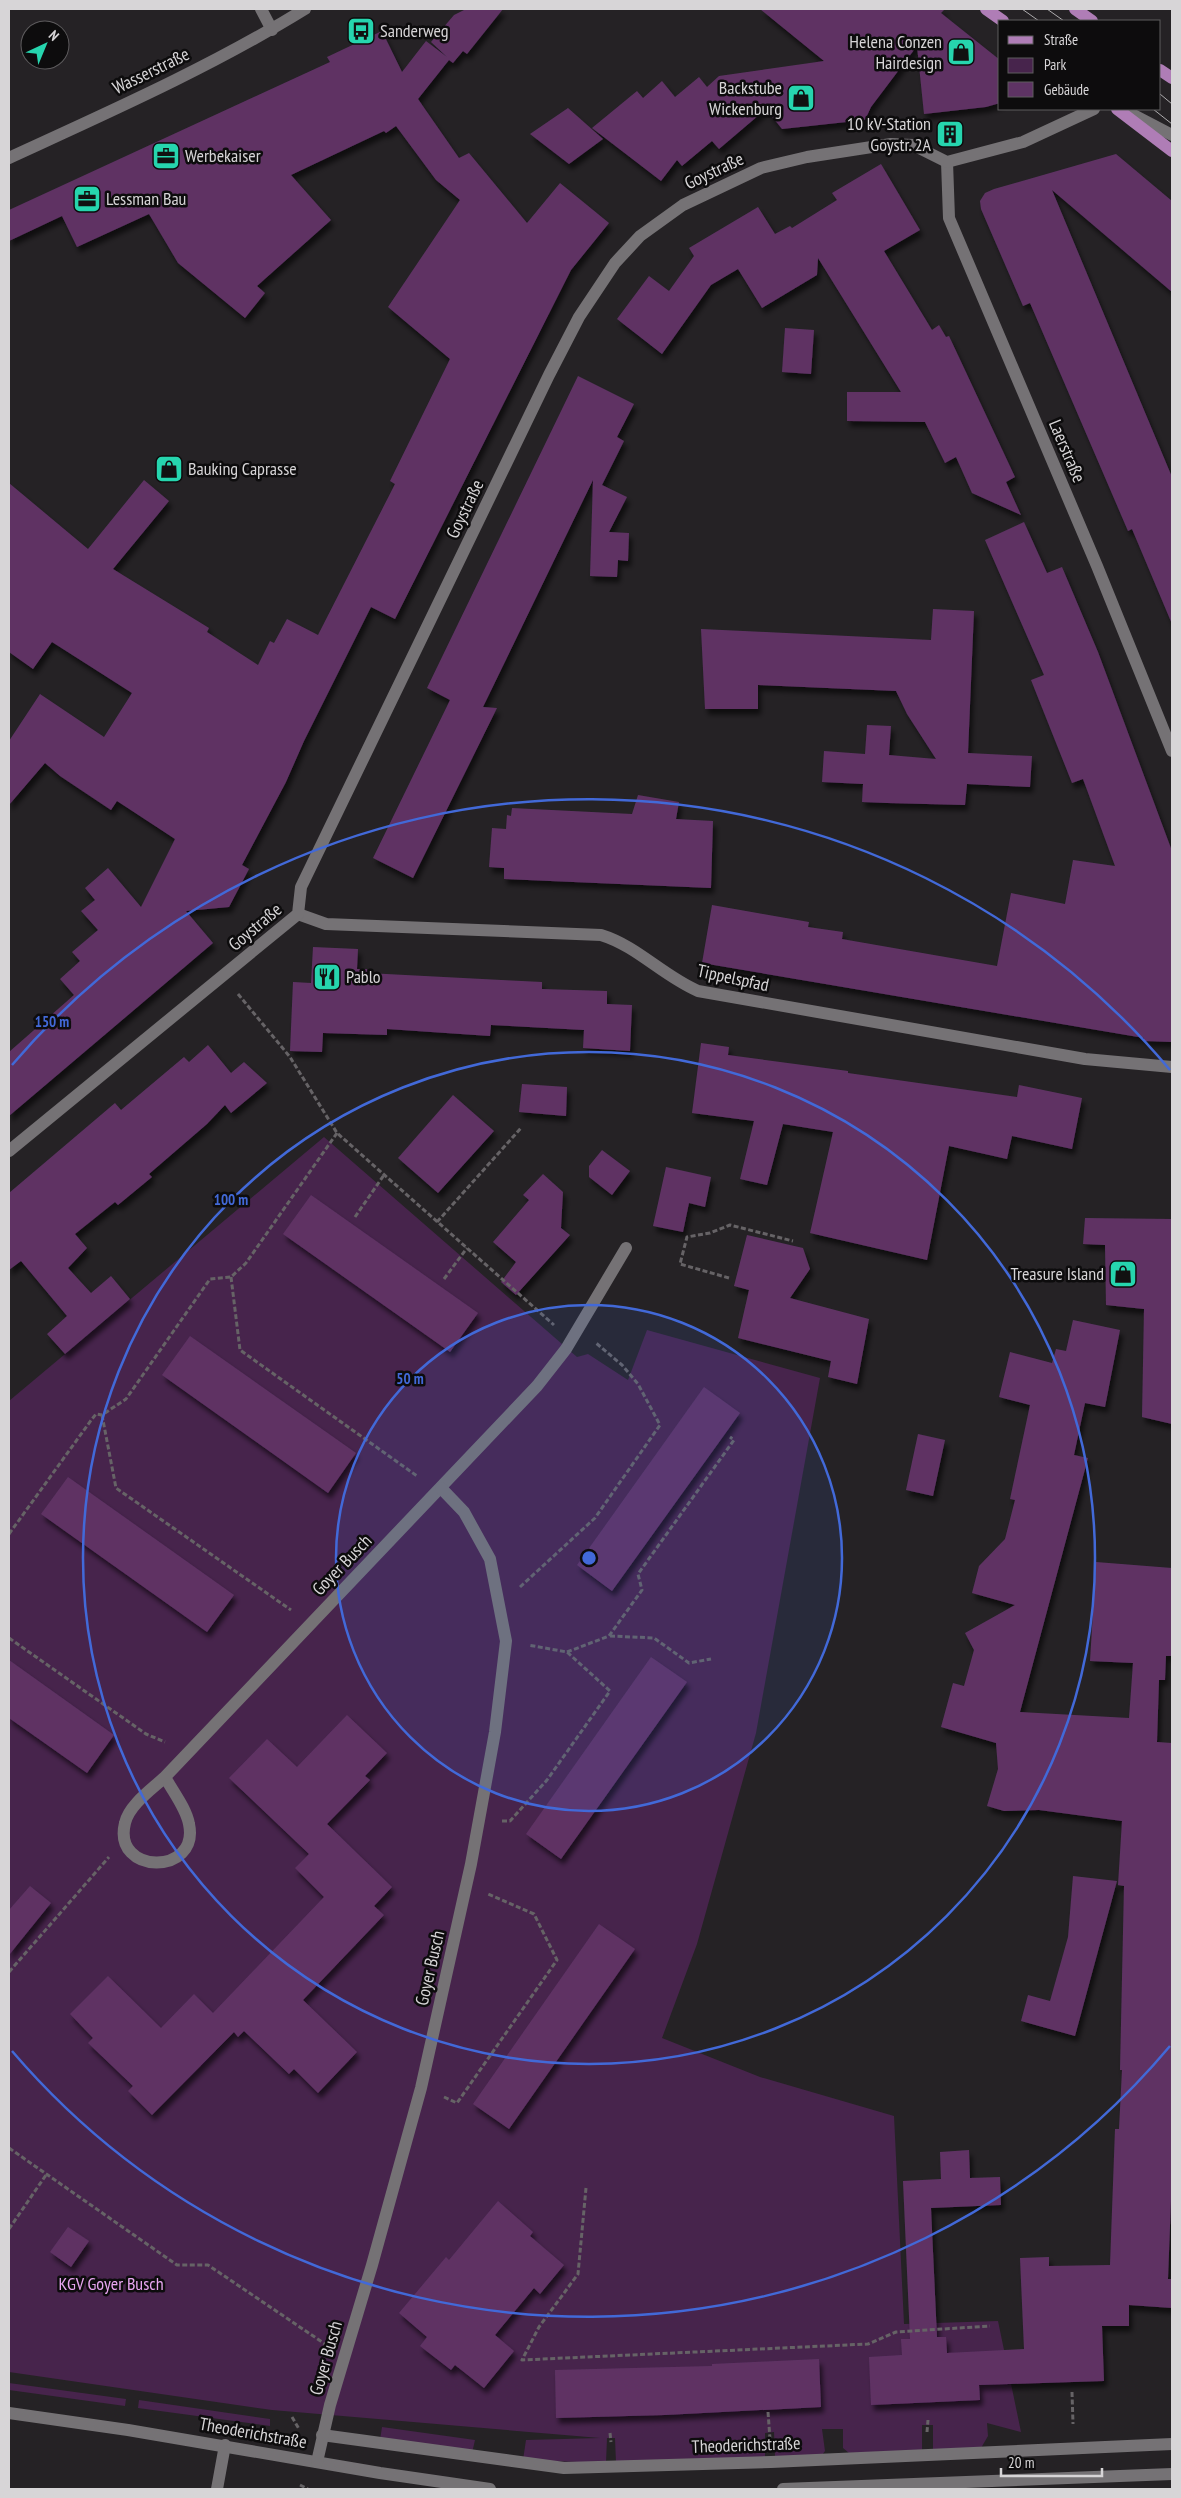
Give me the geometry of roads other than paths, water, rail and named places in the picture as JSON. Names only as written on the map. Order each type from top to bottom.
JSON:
[{"type":"main road","points":[[986,9],[1001,20]]},
{"type":"main road","points":[[1075,9],[1091,20]]},
{"type":"main road","points":[[1118,110],[1172,151]]},
{"type":"street","points":[[261,9],[272,30]]},
{"type":"street","name":"Wasserstraße","points":[[9,158],[185,75],[272,30],[305,9]]},
{"type":"street","points":[[947,162],[1023,142],[1092,110]]},
{"type":"street","points":[[1124,110],[1172,135]]},
{"type":"street","name":"Goystraße","points":[[9,1151],[298,914],[301,887],[400,680],[557,359],[579,317],[615,262],[640,236],[683,205],[761,168],[807,157],[892,144],[913,145],[947,162]]},
{"type":"street","name":"Laerstraße","points":[[947,162],[949,218],[1097,566],[1172,751]]},
{"type":"street","name":"Tippelspfad","points":[[298,914],[326,924],[601,935],[616,940],[677,982],[698,991],[1085,1059],[1172,1067]]},
{"type":"street","name":"Goyer Busch","points":[[165,1777],[186,1813],[190,1826],[190,1839],[184,1851],[174,1859],[162,1864],[149,1863],[137,1858],[128,1848],[124,1836],[124,1822],[130,1810],[165,1777],[537,1386],[571,1340],[626,1248]]},
{"type":"street","name":"Goyer Busch","points":[[317,2462],[322,2435],[421,2088],[466,1885],[495,1732],[506,1641],[490,1559],[464,1512],[441,1488]]},
{"type":"street","name":"Theoderichstraße","points":[[9,2413],[490,2489]]},
{"type":"street","name":"Theoderichstraße","points":[[322,2435],[564,2468],[1172,2444]]},
{"type":"street","points":[[217,2489],[225,2446]]},
{"type":"street","points":[[783,2489],[1001,2485],[1172,2474]]},
{"type":"tram line","points":[[1022,9],[1038,20]]},
{"type":"tram line","points":[[1047,9],[1063,20]]},
{"type":"tram line","points":[[1161,95],[1172,104]]},
{"type":"tram line","points":[[1154,110],[1172,124]]},
{"type":"place","name":"Sanderweg","points":[[361,31]]},
{"type":"place","name":"Helena Conzen Hairdesign","points":[[961,52]]},
{"type":"place","name":"Backstube Wickenburg","points":[[801,98]]},
{"type":"place","name":"10 kV-Station Goystr. 2A","points":[[950,134]]},
{"type":"place","name":"Werbekaiser","points":[[166,156]]},
{"type":"place","name":"Lessman Bau","points":[[87,199]]},
{"type":"place","name":"Bauking Caprasse","points":[[169,469]]},
{"type":"place","name":"Pablo","points":[[327,977]]},
{"type":"place","name":"Treasure Island","points":[[1123,1274]]},
{"type":"park label","name":"KGV Goyer Busch","points":[[111,2284]]}]
